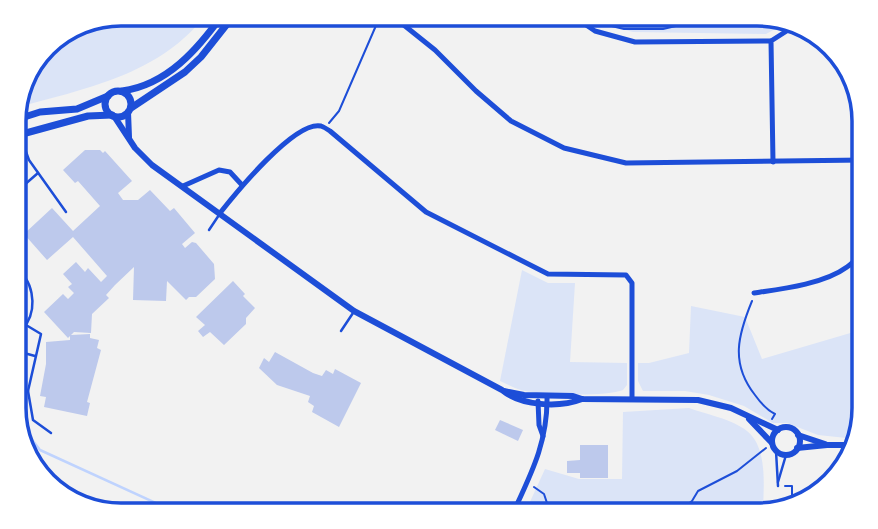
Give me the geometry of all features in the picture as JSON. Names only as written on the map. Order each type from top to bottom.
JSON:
[{"type":"main road","points":[[26,117],[40,112],[77,109],[114,91],[152,83],[193,52],[214,26]]},
{"type":"main road","points":[[26,133],[88,116],[124,116],[185,72],[226,26]]},
{"type":"main road","points":[[122,91],[131,100],[130,110]]},
{"type":"main road","points":[[108,96],[106,107],[113,116]]},
{"type":"street","points":[[405,26],[512,121],[564,148],[626,163],[852,160]]},
{"type":"street","points":[[588,26],[595,31],[635,42],[771,41],[786,31]]},
{"type":"street","points":[[771,41],[773,162]]},
{"type":"street","points":[[129,137],[130,110]]},
{"type":"street","points":[[113,116],[135,148],[354,311],[502,390],[510,397],[573,402],[582,399],[698,400],[731,408],[767,426],[778,430],[788,428],[798,435],[827,445]]},
{"type":"street","points":[[220,213],[262,162],[308,128],[320,125],[426,212],[548,274],[626,275],[632,283],[632,399]]},
{"type":"street","points":[[183,186],[219,170],[230,172],[242,185]]},
{"type":"street","points":[[754,293],[790,288],[833,275],[852,262]]},
{"type":"street","points":[[538,399],[539,425],[543,436]]},
{"type":"street","points":[[518,503],[538,459],[546,426],[547,399]]},
{"type":"street","points":[[748,417],[769,446],[786,455],[797,449],[844,445]]},
{"type":"street","points":[[769,446],[778,430]]},
{"type":"street","points":[[797,449],[798,435]]},
{"type":"lane","points":[[26,154],[66,212]]},
{"type":"lane","points":[[26,183],[38,173]]},
{"type":"lane","points":[[209,230],[220,213]]},
{"type":"lane","points":[[26,278],[32,289],[32,312],[26,325],[41,334],[27,391],[33,420],[51,433]]},
{"type":"lane","points":[[341,331],[354,311]]},
{"type":"lane","points":[[26,354],[36,356]]},
{"type":"lane","points":[[776,451],[778,484],[786,455]]},
{"type":"path","points":[[325,128],[339,110],[376,26]]},
{"type":"path","points":[[612,26],[624,29],[663,29],[676,26]]},
{"type":"path","points":[[754,293],[741,327],[738,355],[745,381],[757,399],[775,414],[767,426]]},
{"type":"path","points":[[689,503],[698,491],[737,471],[769,446]]},
{"type":"path","points":[[527,483],[544,495],[547,503]]},
{"type":"path","points":[[784,486],[792,486],[792,496]]},
{"type":"shaded area","points":[[122,26],[196,26],[167,52],[144,66],[93,86],[28,104],[31,91],[46,64],[74,39],[91,31]]},
{"type":"shaded area","points":[[611,26],[777,28],[766,34],[633,32]]},
{"type":"shaded area","points":[[522,270],[548,283],[575,283],[570,362],[627,363],[627,385],[623,390],[588,394],[542,393],[521,390],[500,381]]},
{"type":"shaded area","points":[[691,306],[745,317],[762,359],[852,333],[852,414],[847,438],[818,435],[787,423],[773,423],[744,406],[709,395],[685,391],[643,391],[638,381],[638,363],[649,363],[689,353]]},
{"type":"shaded area","points":[[689,408],[741,427],[757,443],[761,454],[763,503],[529,503],[545,469],[579,479],[622,479],[623,412]]},
{"type":"building","points":[[85,150],[105,151],[132,181],[118,193],[123,200],[138,200],[150,190],[170,211],[174,208],[195,233],[182,244],[185,248],[192,242],[196,243],[214,264],[215,279],[196,297],[186,300],[167,281],[166,301],[133,300],[134,267],[106,295],[109,298],[92,314],[91,333],[74,332],[71,335],[90,334],[90,338],[99,340],[97,348],[101,350],[87,402],[90,403],[87,416],[44,407],[46,397],[40,396],[46,364],[46,342],[70,340],[70,336],[68,338],[44,312],[63,294],[68,299],[74,293],[68,287],[72,284],[63,274],[76,262],[85,272],[88,268],[101,282],[107,276],[73,237],[47,260],[26,236],[26,232],[52,208],[73,231],[100,206],[78,181],[75,183],[63,170]]},
{"type":"building","points":[[233,281],[255,308],[246,318],[246,324],[224,345],[210,332],[203,337],[198,331],[205,325],[196,317]]},
{"type":"building","points":[[275,352],[313,373],[322,376],[326,370],[333,374],[335,369],[361,383],[339,427],[312,412],[314,406],[308,402],[310,396],[277,385],[259,368],[264,358],[269,362]]},
{"type":"building","points":[[500,420],[523,430],[518,441],[495,430]]},
{"type":"building","points":[[580,445],[608,445],[608,478],[580,478],[580,473],[567,473],[567,461],[580,460]]},
{"type":"waterway","points":[[32,440],[40,450],[156,503]]}]
